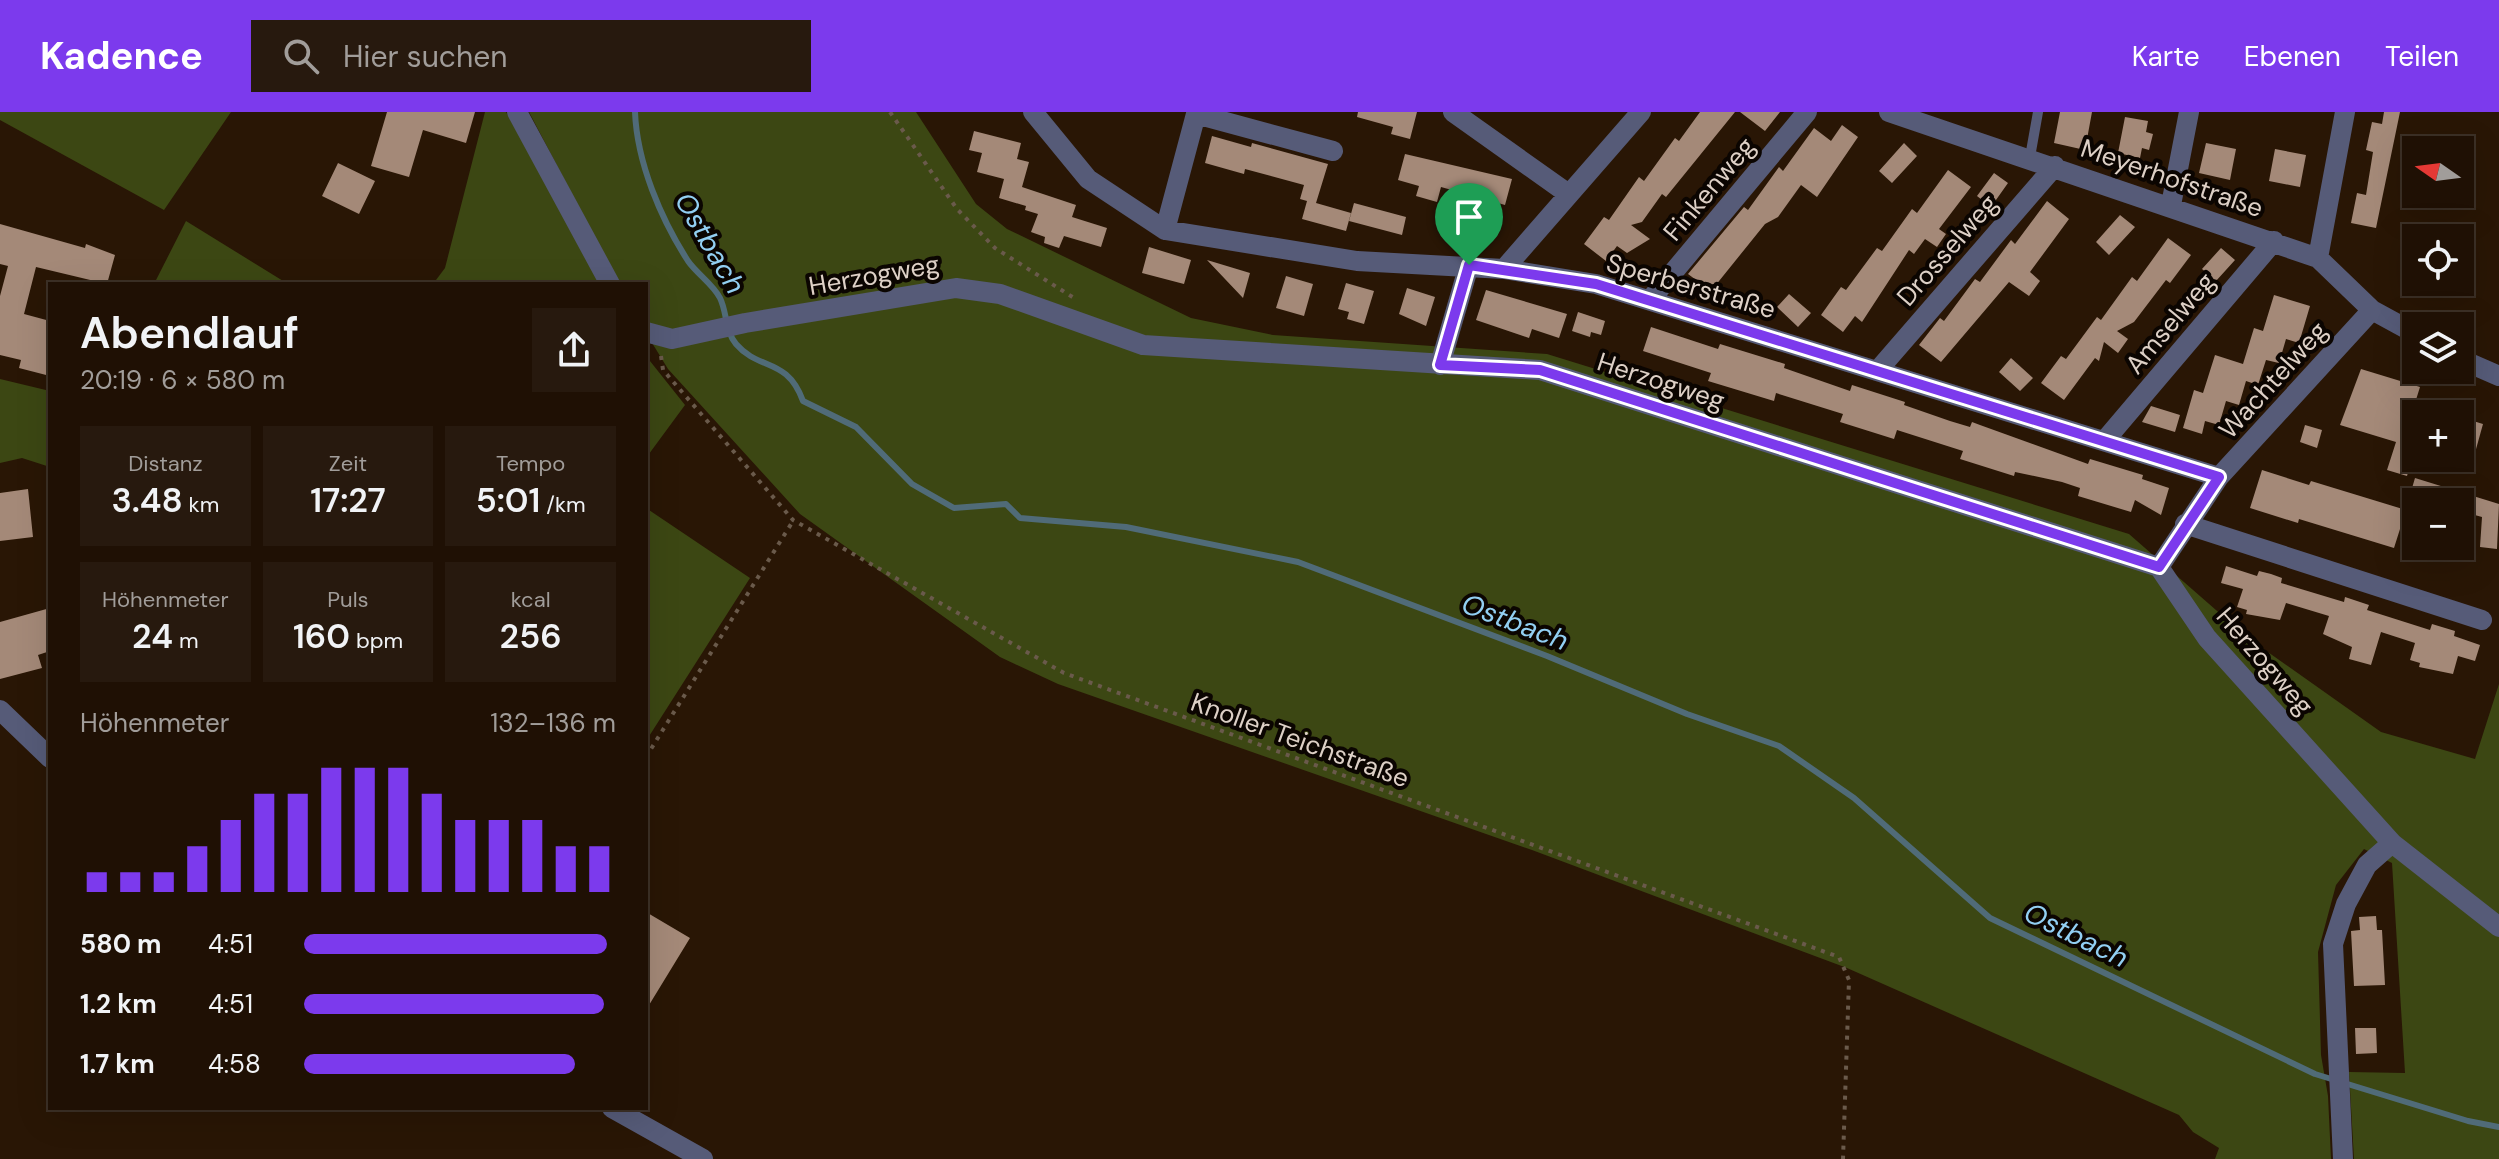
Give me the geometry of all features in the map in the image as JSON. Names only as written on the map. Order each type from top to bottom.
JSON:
[{"type":"street","points":[[517,112],[609,282]]},
{"type":"street","name":"Sperberstraße","points":[[1033,112],[1088,179],[1165,230],[1357,261],[1469,265],[1596,284],[2106,439],[2219,477]]},
{"type":"street","points":[[1453,112],[1567,193]]},
{"type":"street","points":[[1504,269],[1567,193],[1641,112]]},
{"type":"street","name":"Finkenweg","points":[[1650,300],[1807,112]]},
{"type":"street","name":"Meyerhofstraße","points":[[1889,112],[2030,157],[2318,258],[2372,310],[2402,326]]},
{"type":"street","points":[[2171,205],[2189,112]]},
{"type":"street","points":[[2318,258],[2345,112]]},
{"type":"street","points":[[1165,230],[1196,114],[1333,151]]},
{"type":"street","name":"Drosselweg","points":[[1879,369],[2055,166]]},
{"type":"street","name":"Amselweg","points":[[2106,439],[2274,241]]},
{"type":"street","points":[[1440,365],[1469,265]]},
{"type":"street","name":"Herzogweg","points":[[653,335],[672,339],[745,323],[956,288],[1000,294],[1143,345],[1540,370],[2159,567],[2207,638],[2392,843],[2499,927]]},
{"type":"street","name":"Wachtelweg","points":[[2159,567],[2219,477],[2372,310]]},
{"type":"street","points":[[2474,365],[2499,376]]},
{"type":"street","points":[[2185,524],[2482,620]]},
{"type":"street","points":[[0,710],[48,756]]},
{"type":"street","points":[[2343,1159],[2333,944],[2346,904],[2367,865],[2392,843]]},
{"type":"street","points":[[616,1110],[703,1159]]},
{"type":"lane","points":[[2030,157],[2038,112]]},
{"type":"path","points":[[890,112],[957,209],[995,248],[1084,304]]},
{"type":"path","name":"Knoller Teichstraße","points":[[653,335],[663,370],[793,520],[1064,673],[1839,957],[1849,980],[1843,1159]]},
{"type":"path","points":[[648,754],[793,520]]},
{"type":"green space","points":[[0,112],[231,112],[164,210],[0,120]]},
{"type":"green space","points":[[485,112],[506,112],[601,282],[434,282],[445,268]]},
{"type":"green space","points":[[529,112],[916,112],[976,204],[1007,229],[1191,318],[1273,335],[1547,354],[2129,534],[2248,638],[2381,732],[2475,759],[2499,684],[2499,1159],[2354,1159],[2349,1072],[2405,1073],[2392,863],[2364,849],[2336,885],[2318,952],[2321,1055],[2328,1096],[2331,1159],[2215,1159],[2219,1148],[2193,1132],[2179,1115],[1847,968],[1532,850],[1058,684],[1000,657],[800,514],[668,369],[648,336],[648,282],[618,282]]},
{"type":"green space","points":[[186,221],[285,282],[155,282]]},
{"type":"green space","points":[[648,359],[685,405],[648,455]]},
{"type":"green space","points":[[0,379],[48,391],[48,466],[22,458],[0,463]]},
{"type":"green space","points":[[648,509],[750,578],[648,738]]},
{"type":"building","points":[[387,112],[475,112],[466,143],[423,130],[409,177],[371,166]]},
{"type":"building","points":[[1358,112],[1417,112],[1410,139],[1391,134],[1393,127],[1357,117]]},
{"type":"building","points":[[1700,112],[1735,112],[1666,197],[1662,194],[1642,222],[1631,225],[1650,239],[1627,253],[1617,246],[1606,261],[1584,244],[1604,217],[1609,220],[1639,177],[1644,181],[1675,138],[1679,141]]},
{"type":"building","points":[[1740,112],[1780,112],[1765,131]]},
{"type":"building","points":[[2060,112],[2092,112],[2085,150],[2054,143]]},
{"type":"building","points":[[2384,112],[2400,112],[2376,228],[2351,223],[2357,193],[2366,195],[2373,152],[2366,150],[2372,122],[2382,124]]},
{"type":"building","points":[[2125,117],[2148,121],[2146,132],[2153,134],[2149,150],[2142,148],[2140,158],[2118,153]]},
{"type":"building","points":[[1842,125],[1858,137],[1817,197],[1801,185],[1778,217],[1765,224],[1711,291],[1688,274],[1744,207],[1748,210],[1779,167],[1783,171],[1814,128],[1831,141]]},
{"type":"building","points":[[974,131],[1021,143],[1017,159],[1029,162],[1022,187],[1076,205],[1072,217],[1107,228],[1101,247],[1064,236],[1059,248],[1044,243],[1045,237],[1031,232],[1038,214],[1025,210],[1026,206],[999,198],[1004,179],[977,172],[982,153],[969,150]]},
{"type":"building","points":[[1212,136],[1251,147],[1252,143],[1328,164],[1316,203],[1351,213],[1346,231],[1302,219],[1307,201],[1300,199],[1304,185],[1245,169],[1244,174],[1205,163]]},
{"type":"building","points":[[1904,143],[1917,156],[1892,183],[1879,171]]},
{"type":"building","points":[[2206,143],[2236,149],[2230,180],[2199,173]]},
{"type":"building","points":[[2275,149],[2306,155],[2300,187],[2269,181]]},
{"type":"building","points":[[1405,154],[1512,179],[1505,205],[1441,187],[1437,202],[1416,196],[1419,186],[1398,180]]},
{"type":"building","points":[[338,163],[375,181],[359,214],[322,196]]},
{"type":"building","points":[[1948,170],[1971,187],[1939,229],[1946,234],[1937,247],[1925,239],[1914,254],[1909,250],[1862,322],[1855,316],[1843,332],[1821,315],[1841,287],[1846,290],[1877,248],[1882,251],[1912,209],[1917,213]]},
{"type":"building","points":[[1994,173],[2008,183],[1991,207],[1977,196]]},
{"type":"building","points":[[2047,201],[2069,219],[2030,272],[2040,281],[2029,296],[2009,282],[1941,362],[1919,345],[1940,318],[1944,321],[1975,279],[1980,282],[2011,240],[2015,244]]},
{"type":"building","points":[[1354,203],[1406,217],[1402,235],[1349,221]]},
{"type":"building","points":[[2120,215],[2135,227],[2109,255],[2096,242]]},
{"type":"building","points":[[0,224],[85,248],[86,244],[115,255],[108,282],[36,267],[24,314],[48,320],[48,375],[19,368],[21,360],[0,355],[0,296],[8,266],[0,264]]},
{"type":"building","points":[[2168,238],[2191,255],[2170,283],[2166,280],[2134,322],[2117,331],[2128,339],[2118,353],[2104,342],[2099,361],[2095,358],[2064,400],[2041,383],[2061,356],[2066,359],[2097,317],[2101,320],[2132,277],[2137,281]]},
{"type":"building","points":[[1149,247],[1191,260],[1184,284],[1142,273]]},
{"type":"building","points":[[2221,248],[2235,260],[2216,281],[2202,269]]},
{"type":"building","points":[[1207,260],[1250,273],[1243,298]]},
{"type":"building","points":[[1286,276],[1313,284],[1304,316],[1276,308]]},
{"type":"building","points":[[1346,283],[1374,291],[1364,324],[1347,319],[1349,312],[1338,309]]},
{"type":"building","points":[[1407,288],[1435,297],[1426,326],[1399,314]]},
{"type":"building","points":[[1486,290],[1567,314],[1559,338],[1532,329],[1529,338],[1476,320]]},
{"type":"building","points":[[1789,294],[1811,313],[1798,327],[1777,307]]},
{"type":"building","points":[[2274,295],[2310,306],[2299,343],[2286,339],[2279,363],[2266,360],[2258,385],[2246,381],[2239,405],[2226,401],[2219,425],[2205,421],[2202,434],[2183,428],[2194,390],[2203,393],[2215,355],[2243,364],[2254,328],[2263,331]]},
{"type":"building","points":[[1578,312],[1605,321],[1601,335],[1591,332],[1590,337],[1572,331]]},
{"type":"building","points":[[1651,327],[1718,349],[1720,344],[1785,364],[1784,368],[1850,391],[1852,385],[1970,427],[1972,422],[2088,464],[2090,459],[2143,475],[2142,479],[2169,488],[2161,515],[2135,500],[2131,512],[2078,496],[2080,488],[2062,482],[2015,472],[2014,476],[1960,459],[1963,451],[1897,430],[1894,439],[1840,422],[1843,414],[1776,393],[1774,401],[1708,381],[1711,373],[1643,351]]},
{"type":"building","points":[[2011,358],[2033,378],[2020,391],[1999,372]]},
{"type":"building","points":[[2361,369],[2420,387],[2416,400],[2402,400],[2402,472],[2408,472],[2407,476],[2387,470],[2396,442],[2340,425]]},
{"type":"building","points":[[2151,406],[2180,415],[2175,432],[2142,422]]},
{"type":"building","points":[[2474,421],[2483,424],[2474,456]]},
{"type":"building","points":[[2305,425],[2322,430],[2317,448],[2300,442]]},
{"type":"building","points":[[2262,470],[2309,485],[2311,481],[2402,509],[2402,523],[2394,548],[2299,519],[2298,523],[2250,508]]},
{"type":"building","points":[[2415,478],[2447,488],[2412,488]]},
{"type":"building","points":[[28,489],[33,537],[0,541],[0,493]]},
{"type":"building","points":[[2474,496],[2499,504],[2497,549],[2480,547],[2482,517],[2474,515]]},
{"type":"building","points":[[2226,566],[2257,576],[2259,571],[2271,574],[2282,578],[2281,583],[2344,602],[2345,597],[2369,605],[2367,610],[2430,630],[2432,624],[2455,631],[2454,636],[2480,645],[2475,661],[2458,656],[2453,674],[2419,667],[2420,663],[2410,660],[2415,643],[2381,632],[2371,665],[2349,659],[2352,647],[2323,634],[2329,616],[2286,603],[2280,620],[2246,614],[2247,610],[2237,607],[2243,589],[2221,583]]},
{"type":"building","points":[[48,609],[48,652],[38,655],[42,668],[0,679],[0,622]]},
{"type":"building","points":[[648,913],[690,938],[648,1007]]},
{"type":"building","points":[[2376,916],[2377,930],[2382,930],[2385,985],[2354,986],[2351,931],[2360,930],[2359,917]]},
{"type":"building","points":[[2355,1028],[2376,1028],[2377,1053],[2356,1054]]},
{"type":"waterway","name":"Ostbach","points":[[635,112],[640,151],[660,209],[688,261],[720,298],[736,344],[789,377],[803,401],[856,427],[912,484],[954,508],[1006,504],[1020,518],[1126,527],[1298,562],[1547,656],[1687,714],[1779,746],[1854,798],[1990,918],[2315,1074],[2468,1121],[2499,1127]]},
{"type":"route","points":[[1469,265],[1596,284],[2106,439],[2219,477],[2159,567],[1540,370],[1440,365],[1469,265]]}]
